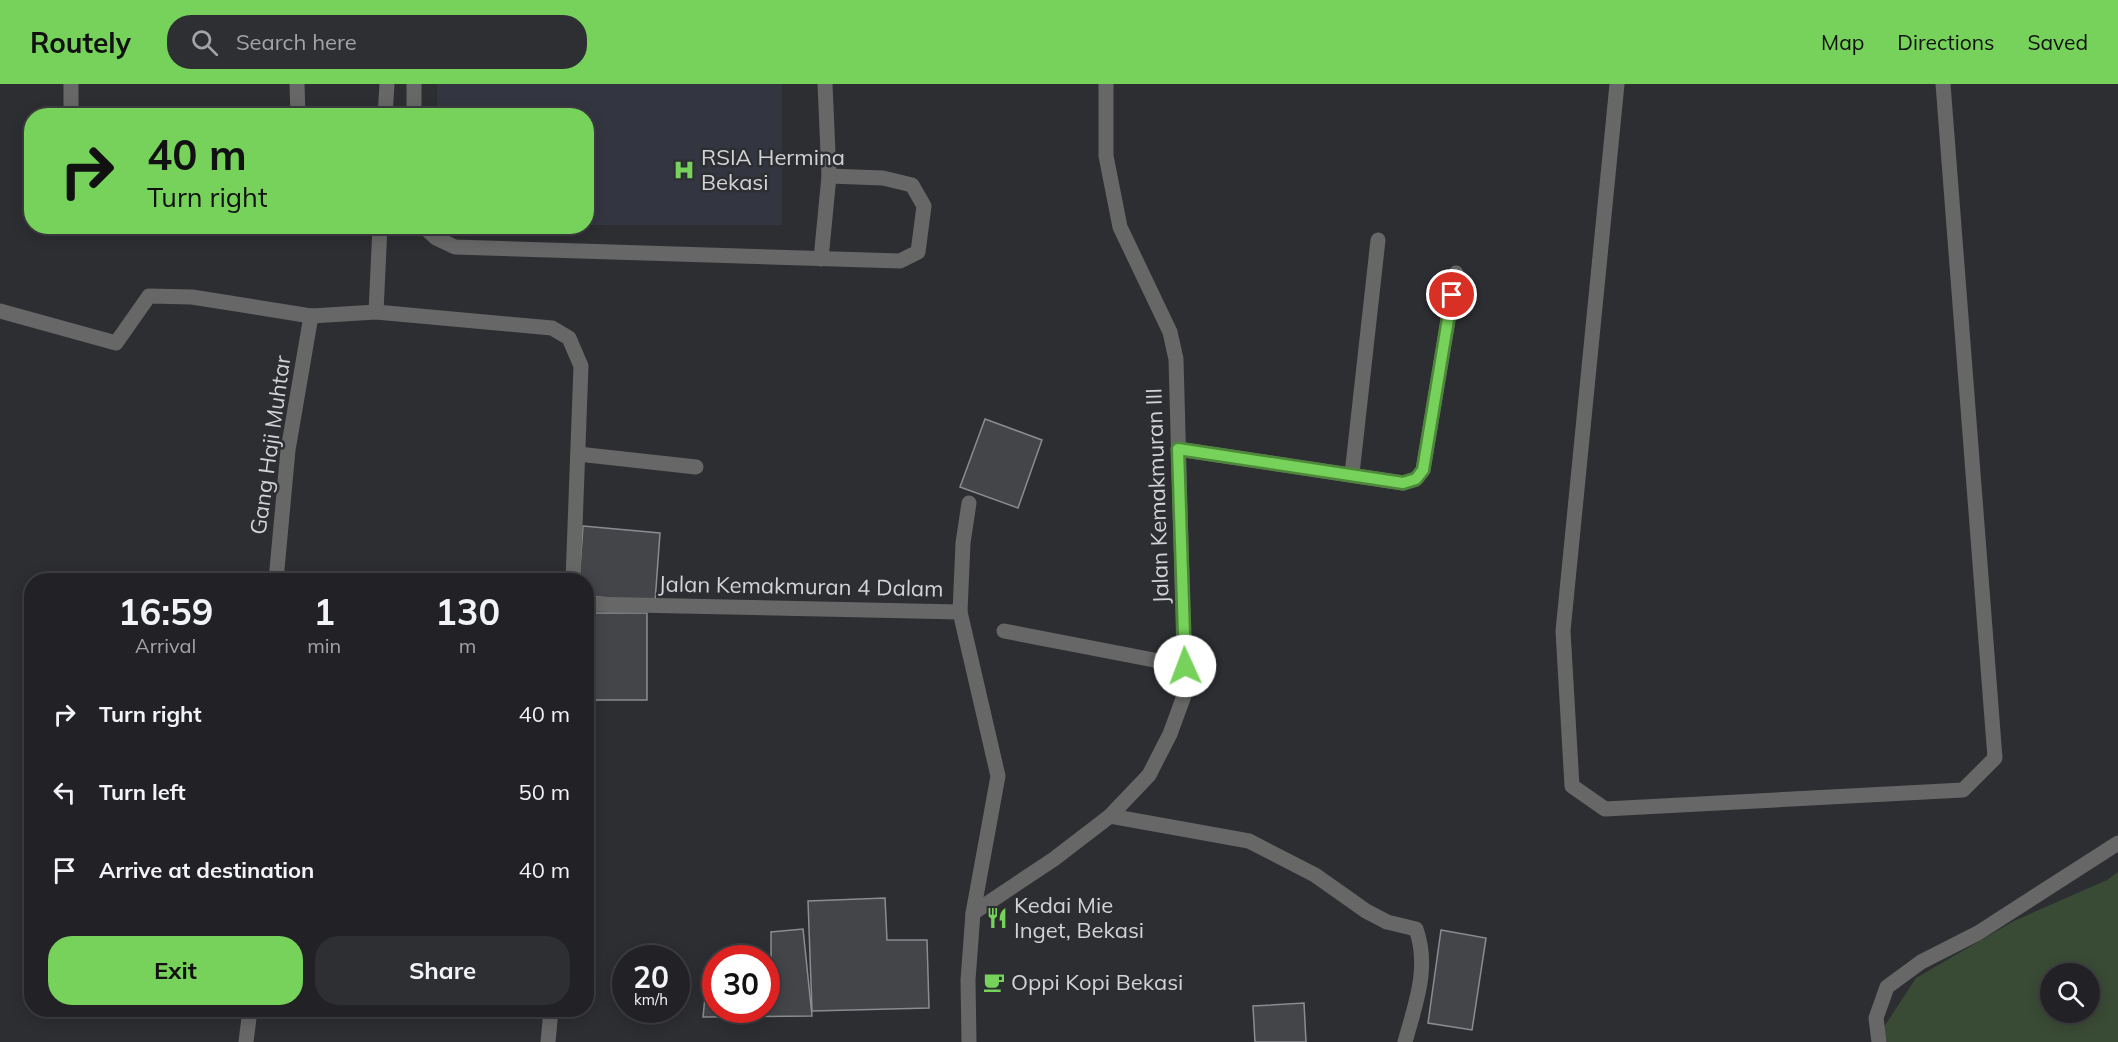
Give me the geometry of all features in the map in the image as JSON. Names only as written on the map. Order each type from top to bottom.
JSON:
[{"type":"street","points":[[71,84],[71,108]]},
{"type":"street","points":[[297,84],[298,108]]},
{"type":"street","points":[[386,108],[387,84]]},
{"type":"street","points":[[414,84],[414,108]]},
{"type":"street","points":[[821,259],[829,176],[825,84]]},
{"type":"street","name":"Jalan Kemakmuran III","points":[[974,913],[1054,859],[1110,816],[1149,775],[1170,734],[1185,693],[1176,358],[1170,332],[1120,227],[1106,156],[1106,84]]},
{"type":"street","points":[[1617,84],[1563,632],[1572,786],[1605,809],[1963,790],[1995,758],[1943,84]]},
{"type":"street","points":[[432,234],[455,247],[900,261],[918,252],[924,206],[912,185],[883,178],[829,176]]},
{"type":"street","points":[[376,312],[380,234]]},
{"type":"street","points":[[1353,474],[1378,240]]},
{"type":"street","points":[[1178,449],[1403,483],[1416,479],[1423,470],[1456,273]]},
{"type":"street","points":[[0,311],[116,343],[148,296],[192,297],[311,316],[376,312],[552,328],[569,338],[581,366],[573,573]]},
{"type":"street","name":"Gang Haji Muhtar","points":[[280,573],[288,450],[311,316]]},
{"type":"street","points":[[578,454],[696,467]]},
{"type":"street","points":[[960,612],[963,543],[969,503]]},
{"type":"street","name":"Jalan Kemakmuran 4 Dalam","points":[[594,604],[960,612],[998,776],[974,899],[974,913]]},
{"type":"street","points":[[1004,631],[1185,666]]},
{"type":"street","points":[[1110,816],[1249,841],[1315,875],[1366,911],[1387,922],[1416,929],[1422,959],[1419,998],[1405,1042]]},
{"type":"street","points":[[1879,1042],[1876,1018],[1887,987],[1921,962],[1978,933],[2118,843]]},
{"type":"street","points":[[969,1042],[968,980],[974,913]]},
{"type":"street","points":[[246,1042],[249,1017]]},
{"type":"street","points":[[548,1042],[550,1017]]},
{"type":"shaded area","name":"RSIA Hermina Bekasi","points":[[437,84],[782,84],[782,225],[594,225],[594,108],[437,108]]},
{"type":"green space","points":[[2118,872],[2118,1042],[1887,1042],[1884,1027],[1916,978],[2014,921],[2107,880]]},
{"type":"building","points":[[985,419],[1042,440],[1018,508],[960,487]]},
{"type":"building","points":[[583,526],[660,533],[655,602],[594,597],[594,573],[580,573]]},
{"type":"building","points":[[594,613],[647,613],[647,700],[594,700]]},
{"type":"building","points":[[885,898],[887,940],[927,940],[929,1008],[812,1011],[808,901]]},
{"type":"building","points":[[803,929],[812,1016],[780,1016],[780,945],[771,945],[771,932]]},
{"type":"building","points":[[1441,930],[1486,938],[1472,1030],[1428,1023]]},
{"type":"building","points":[[1304,1003],[1306,1042],[1255,1042],[1253,1006]]},
{"type":"place","name":"RSIA Hermina Bekasi","points":[[684,170]]},
{"type":"place","name":"Kedai Mie Inget, Bekasi","points":[[997,918]]},
{"type":"place","name":"Oppi Kopi Bekasi","points":[[994,982]]},
{"type":"route","points":[[1185,666],[1178,449],[1403,483],[1416,479],[1423,470],[1452,295]]}]
